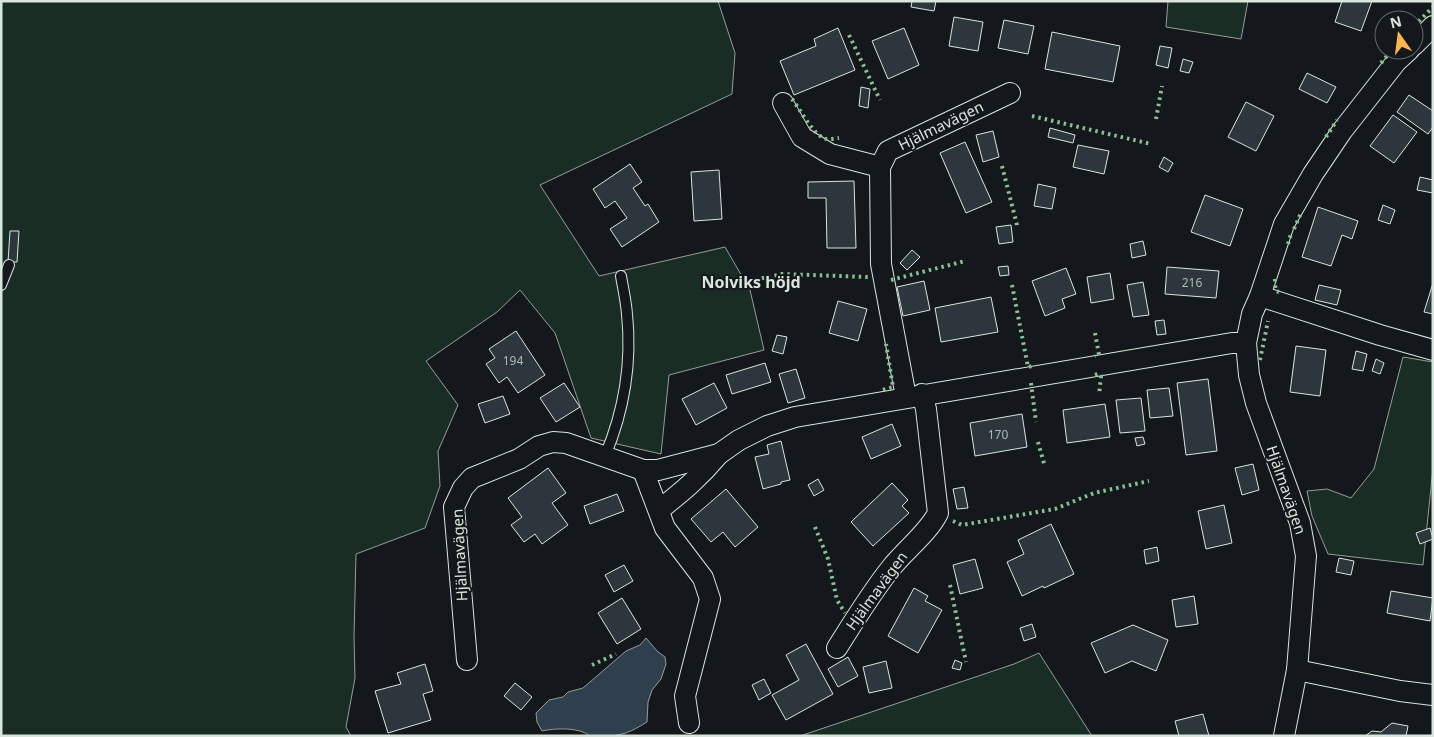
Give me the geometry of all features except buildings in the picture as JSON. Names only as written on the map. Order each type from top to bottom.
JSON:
[{"type":"street","points":[[1424,35],[1433,26]]},
{"type":"street","name":"Hjälmavägen","points":[[1284,736],[1297,670],[1306,556],[1300,523],[1256,403],[1249,375],[1246,343],[1252,314],[1260,296],[1284,224],[1313,174],[1342,131],[1398,60]]},
{"type":"street","name":"Hjälmavägen","points":[[837,648],[863,606],[891,568],[933,524],[938,513],[926,409],[914,396],[881,264],[880,167],[888,151],[1010,93]]},
{"type":"street","points":[[784,103],[802,137],[830,154],[880,167]]},
{"type":"street","points":[[1260,296],[1433,350]]},
{"type":"street","name":"Hjälmavägen","points":[[659,510],[702,474],[719,454],[739,440],[767,426],[795,417],[1232,343],[1246,343]]},
{"type":"street","name":"Hjälmavägen","points":[[467,660],[454,507],[463,488],[472,478],[519,459],[539,446],[552,442],[566,443],[643,470],[658,470],[719,454]]},
{"type":"street","points":[[643,470],[665,528],[703,578],[710,599],[685,696],[689,723]]},
{"type":"street","points":[[1297,670],[1433,695]]},
{"type":"lane","points":[[1,285],[8,265]]},
{"type":"lane","points":[[605,456],[622,406],[627,377],[627,314],[621,276]]},
{"type":"green space","points":[[1,1],[718,1],[735,53],[732,94],[540,185],[599,276],[725,247],[750,290],[764,350],[669,375],[661,454],[591,438],[555,333],[520,290],[497,312],[426,361],[458,405],[438,451],[440,486],[425,528],[356,554],[355,678],[346,727],[351,736],[1,736]]},
{"type":"green space","points":[[1168,1],[1248,1],[1241,39],[1166,27]]},
{"type":"green space","points":[[1403,357],[1433,362],[1433,468],[1423,565],[1328,554],[1312,516],[1307,491],[1327,489],[1351,498],[1374,469]]},
{"type":"green space","points":[[1039,653],[1092,736],[800,736],[1014,664]]},
{"type":"water","points":[[646,638],[665,657],[666,664],[661,679],[652,690],[648,702],[647,722],[632,731],[614,736],[590,736],[580,731],[567,729],[542,731],[537,722],[536,713],[549,700],[563,697],[568,692],[583,688],[626,651],[640,645]]},
{"type":"hedge","points":[[1424,16],[1433,7]]},
{"type":"hedge","points":[[849,35],[880,100]]},
{"type":"hedge","points":[[1156,119],[1162,86]]},
{"type":"hedge","points":[[792,99],[819,135],[826,139],[839,138]]},
{"type":"hedge","points":[[1032,116],[1151,144]]},
{"type":"hedge","points":[[1326,137],[1337,120]]},
{"type":"hedge","points":[[1002,166],[1018,229]]},
{"type":"hedge","points":[[1294,229],[1301,213]]},
{"type":"hedge","points":[[1288,244],[1291,234]]},
{"type":"hedge","points":[[891,280],[965,261]]},
{"type":"hedge","points":[[749,281],[782,274],[868,277]]},
{"type":"hedge","points":[[1275,279],[1276,291],[1279,292]]},
{"type":"hedge","points":[[1012,285],[1028,367],[1032,366]]},
{"type":"hedge","points":[[1260,360],[1268,321]]},
{"type":"hedge","points":[[1095,333],[1099,355],[1095,356]]},
{"type":"hedge","points":[[883,390],[893,387],[886,344]]},
{"type":"hedge","points":[[1095,375],[1101,376],[1099,395]]},
{"type":"hedge","points":[[1031,383],[1036,422]]},
{"type":"hedge","points":[[1038,442],[1045,467]]},
{"type":"hedge","points":[[953,521],[962,525],[1055,509],[1094,493],[1149,481]]},
{"type":"hedge","points":[[815,527],[828,559],[837,600],[845,613]]},
{"type":"hedge","points":[[950,585],[966,662]]},
{"type":"hedge","points":[[592,665],[616,654]]},
{"type":"district","name":"Nolviks höjd","points":[[751,282]]}]
